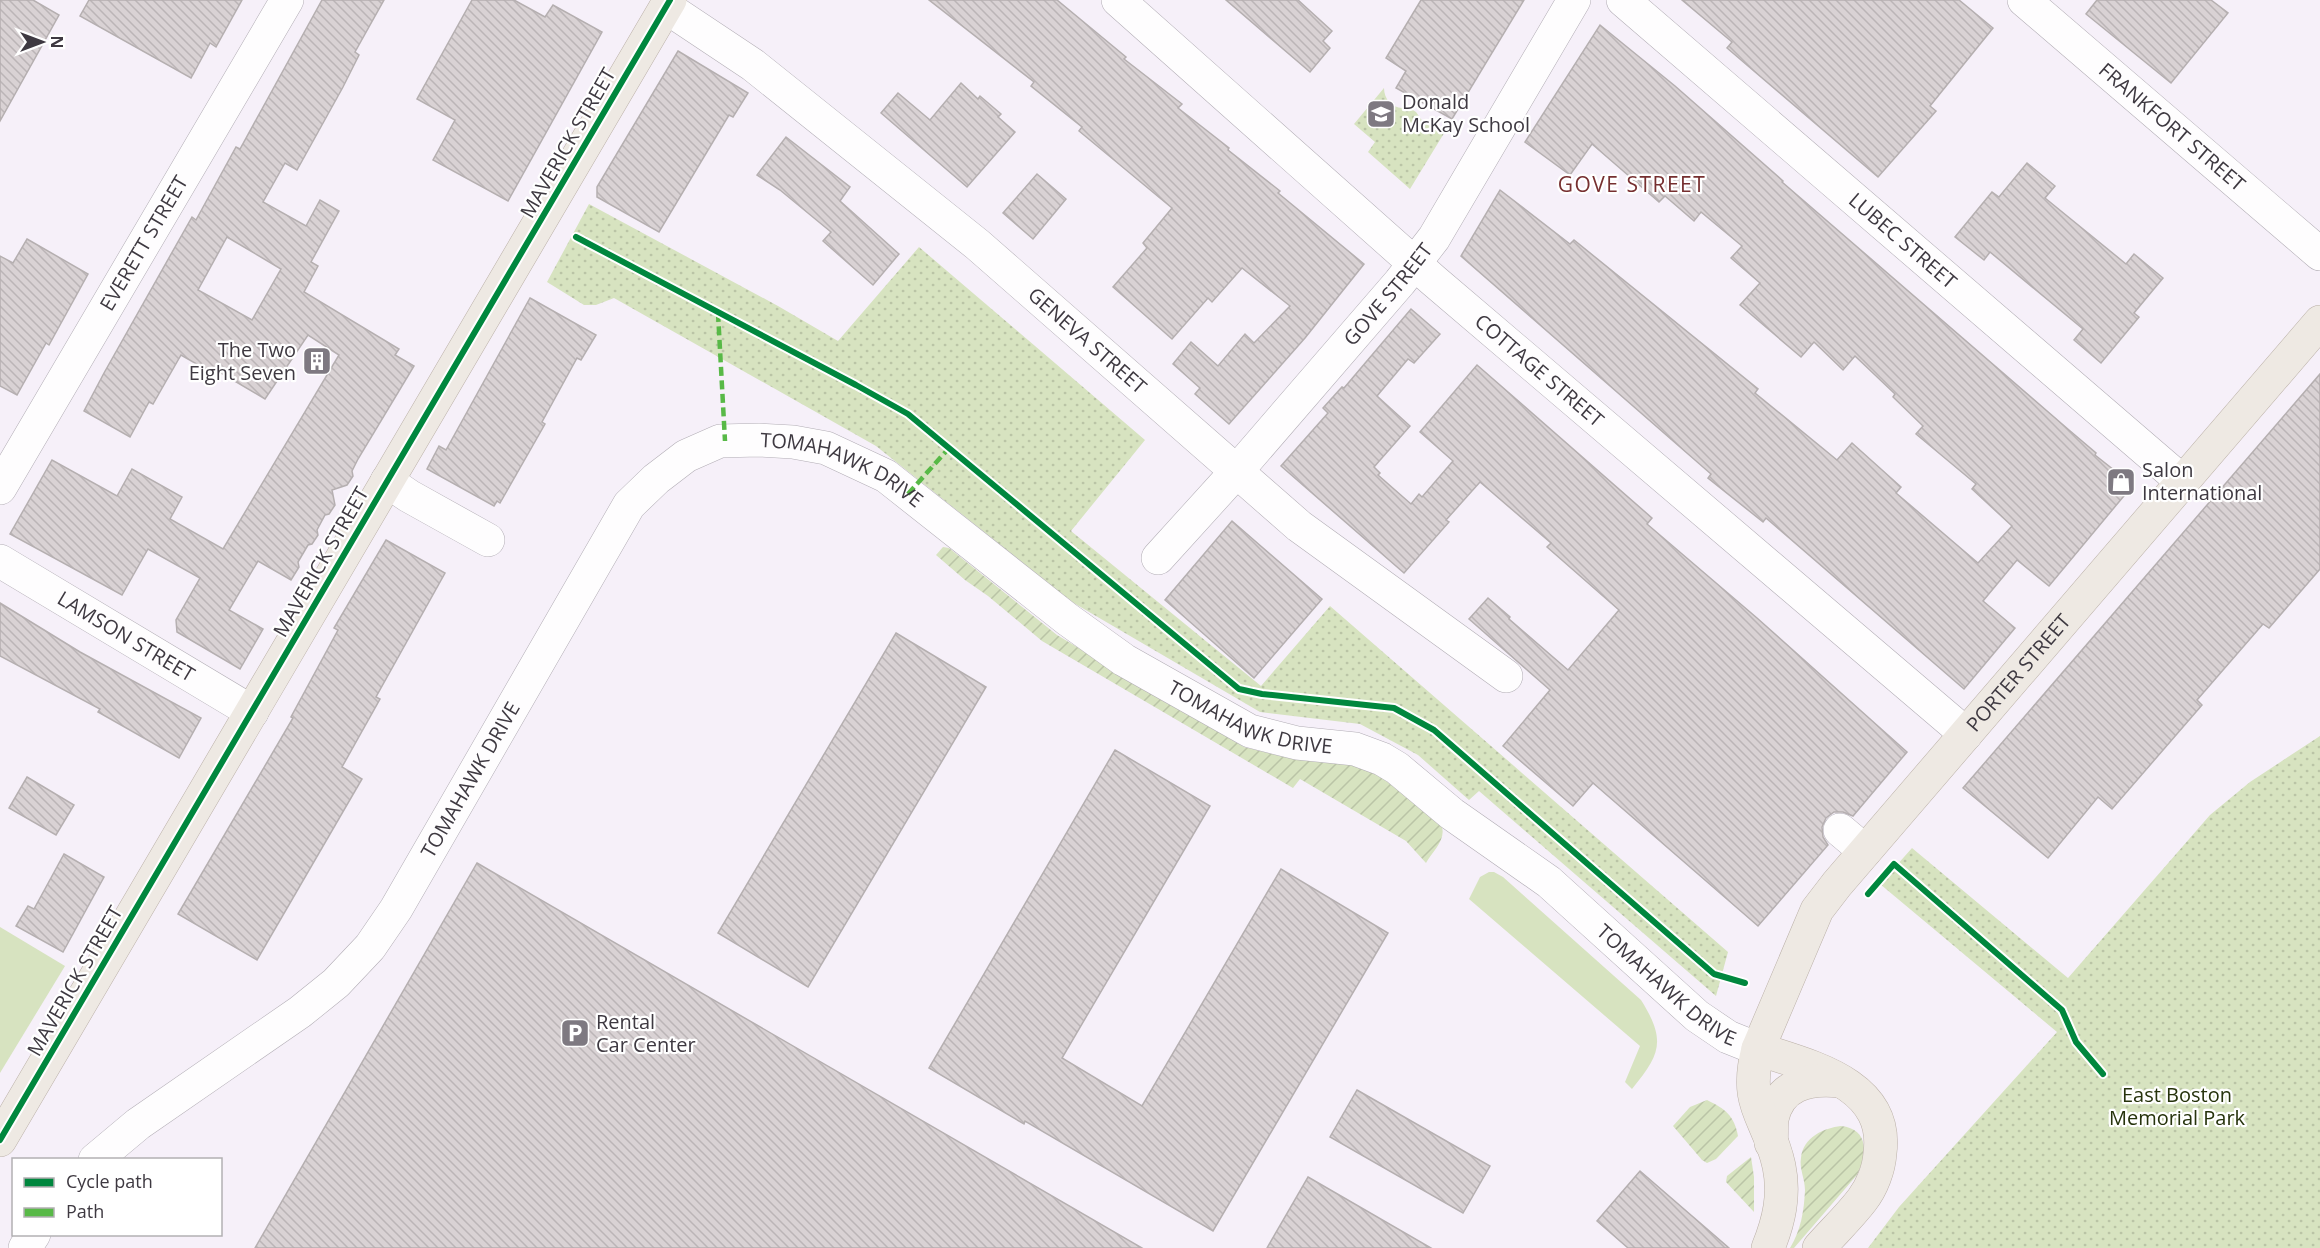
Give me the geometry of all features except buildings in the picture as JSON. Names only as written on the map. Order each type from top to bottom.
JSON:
[{"type":"main road","name":"MAVERICK STREET","points":[[0,1140],[668,3]]},
{"type":"main road","name":"PORTER STREET","points":[[1768,1248],[1776,1230],[1782,1187],[1779,1165],[1754,1098],[1754,1068],[1758,1049],[1817,910],[2320,322]]},
{"type":"main road","points":[[1758,1049],[1813,1067],[1841,1081],[1862,1097],[1874,1113],[1881,1131],[1880,1157],[1863,1199],[1819,1248]]},
{"type":"main road","points":[[1771,1143],[1772,1118],[1778,1103],[1790,1090],[1811,1080],[1841,1081]]},
{"type":"street","name":"EVERETT STREET","points":[[0,488],[287,0]]},
{"type":"street","name":"COTTAGE STREET","points":[[1118,0],[1415,262],[1966,734]]},
{"type":"street","name":"GOVE STREET","points":[[1158,558],[1236,472],[1434,238],[1574,0]]},
{"type":"street","name":"LUBEC STREET","points":[[1623,0],[2183,482]]},
{"type":"street","name":"FRANKFORT STREET","points":[[2024,0],[2320,254]]},
{"type":"street","name":"GENEVA STREET","points":[[668,3],[753,65],[978,245],[1299,526],[1506,676]]},
{"type":"street","name":"TOMAHAWK DRIVE","points":[[97,1158],[155,1111],[300,1012],[336,982],[370,947],[396,909],[629,505],[656,478],[686,456],[720,441],[759,440],[826,448],[886,476],[1067,619],[1124,660],[1250,731],[1297,743],[1355,749],[1382,759],[1397,768],[1476,832],[1549,882],[1697,1016],[1728,1037],[1758,1049]]},
{"type":"street","points":[[387,481],[409,496],[488,540]]},
{"type":"street","name":"LAMSON STREET","points":[[0,561],[252,712]]},
{"type":"street","points":[[1840,830],[1865,852]]},
{"type":"green space","points":[[1384,88],[1384,93],[1391,104],[1399,108],[1408,107],[1416,112],[1423,122],[1433,123],[1446,130],[1410,189],[1368,152],[1375,142],[1354,124]]},
{"type":"green space","points":[[589,204],[838,341],[919,247],[1145,440],[1071,531],[1261,686],[1330,606],[1728,952],[1716,996],[1479,791],[1469,800],[1418,755],[1360,724],[1260,712],[1072,602],[876,446],[614,298],[596,305],[584,305],[547,282]]},
{"type":"green space","points":[[943,547],[949,548],[1057,635],[1244,747],[1290,758],[1332,760],[1376,773],[1440,823],[1443,833],[1439,844],[1426,863],[1406,841],[1300,779],[1293,788],[1042,641],[936,555]]},
{"type":"green space","name":"East Boston Memorial Park","points":[[2320,736],[2320,1248],[1868,1248],[1899,1207],[2057,1032],[1880,884],[1912,848],[2068,978],[2210,815],[2250,782]]},
{"type":"green space","points":[[1489,872],[1503,877],[1641,1000],[1654,1026],[1657,1046],[1649,1066],[1632,1089],[1625,1082],[1640,1046],[1469,899],[1480,877]]},
{"type":"green space","points":[[0,927],[65,966],[0,1073]]},
{"type":"green space","points":[[1707,1100],[1728,1114],[1738,1136],[1716,1159],[1707,1163],[1673,1126],[1690,1107]]},
{"type":"green space","points":[[1841,1126],[1857,1132],[1864,1144],[1860,1168],[1857,1175],[1794,1248],[1790,1248],[1799,1227],[1804,1205],[1805,1186],[1801,1170],[1803,1151],[1810,1139],[1821,1131]]},
{"type":"green space","points":[[1751,1157],[1754,1177],[1754,1212],[1726,1182],[1727,1176]]},
{"type":"marked path","points":[[718,313],[725,441]]},
{"type":"marked path","points":[[908,494],[949,448]]},
{"type":"cycle path","points":[[0,1140],[670,0]]},
{"type":"cycle path","points":[[576,237],[908,414],[1239,689],[1262,694],[1394,708],[1434,730],[1714,974],[1745,983]]},
{"type":"cycle path","points":[[1868,894],[1894,864],[2062,1010],[2076,1042],[2103,1074]]},
{"type":"place","name":"Donald McKay School","points":[[1381,114]]},
{"type":"place","name":"The Two Eight Seven","points":[[317,361]]},
{"type":"place","name":"Salon International","points":[[2121,482]]},
{"type":"place","name":"Rental Car Center","points":[[575,1033]]},
{"type":"district","name":"GOVE STREET","points":[[1632,185]]}]
